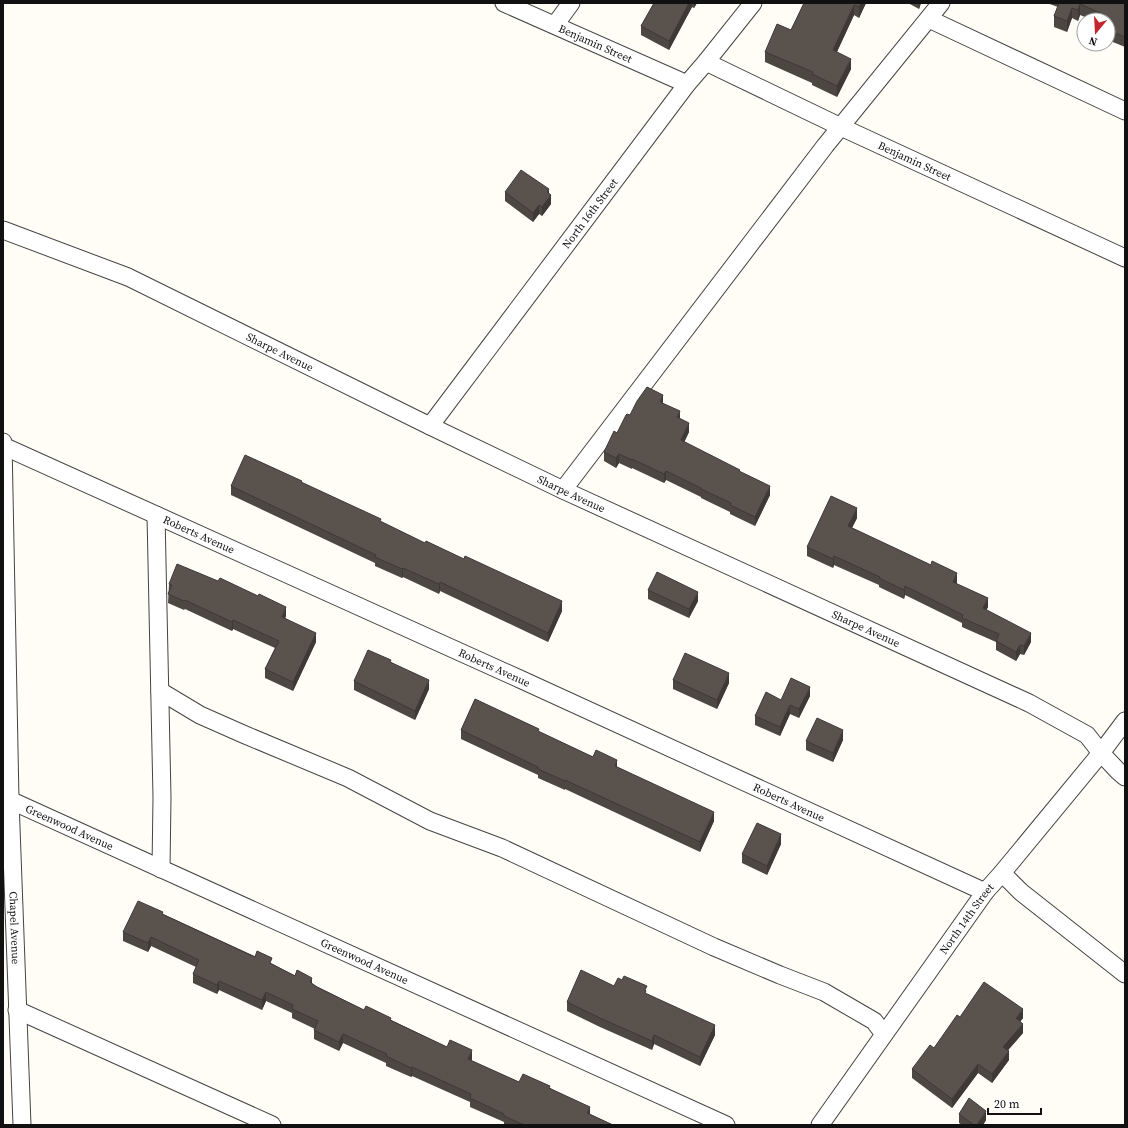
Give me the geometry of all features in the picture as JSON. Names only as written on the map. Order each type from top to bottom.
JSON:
[{"type":"street","name":"Benjamin Street","points":[[504,3],[687,84]]},
{"type":"street","points":[[555,25],[571,3]]},
{"type":"street","name":"North 16th Street","points":[[430,426],[687,84],[753,3]]},
{"type":"street","points":[[563,490],[825,146],[941,3]]},
{"type":"street","points":[[929,19],[1125,111]]},
{"type":"street","name":"Benjamin Street","points":[[706,62],[841,127],[1125,258]]},
{"type":"street","name":"Sharpe Avenue","points":[[3,230],[128,277],[563,490],[1029,703],[1087,735],[1101,753],[1125,777]]},
{"type":"street","name":"Chapel Avenue","points":[[3,442],[6,798],[22,1125]]},
{"type":"street","name":"Roberts Avenue","points":[[3,446],[515,677],[985,892]]},
{"type":"street","points":[[156,515],[162,797],[161,869]]},
{"type":"street","points":[[160,691],[200,715],[348,778],[430,821],[502,848],[714,947],[824,992],[874,1021],[884,1034]]},
{"type":"street","name":"North 14th Street","points":[[820,1125],[985,892],[1101,753],[1125,721]]},
{"type":"street","name":"Greenwood Avenue","points":[[6,798],[720,1124]]},
{"type":"street","points":[[1002,873],[1026,896],[1125,974]]},
{"type":"street","points":[[17,1010],[272,1125]]},
{"type":"building","points":[[654,3],[689,3],[669,41],[641,26]]},
{"type":"building","points":[[804,3],[861,3],[859,7],[854,5],[833,50],[851,59],[837,86],[812,74],[813,72],[765,52],[777,24],[791,30]]},
{"type":"building","points":[[1059,3],[1125,3],[1125,37],[1116,33],[1116,12],[1098,12],[1080,4],[1078,10],[1072,8],[1067,21],[1054,16]]},
{"type":"building","points":[[521,170],[549,189],[547,192],[551,195],[542,207],[539,205],[533,213],[505,192]]},
{"type":"building","points":[[647,387],[663,395],[660,402],[680,411],[677,417],[689,423],[681,440],[770,486],[755,517],[730,505],[731,503],[666,471],[664,474],[619,454],[616,458],[604,452],[614,431],[617,433],[626,415],[630,415],[637,401]]},
{"type":"building","points":[[245,455],[381,519],[380,521],[425,543],[426,541],[464,559],[465,556],[562,601],[548,633],[440,582],[439,584],[375,557],[376,555],[231,486]]},
{"type":"building","points":[[831,496],[857,508],[848,526],[931,565],[932,561],[957,573],[953,582],[988,598],[983,608],[1031,633],[1024,646],[1020,645],[1016,652],[996,641],[999,634],[962,618],[963,615],[905,586],[904,590],[879,578],[880,577],[834,556],[833,559],[807,547]]},
{"type":"building","points":[[177,564],[218,581],[220,578],[286,607],[282,617],[316,633],[293,682],[265,669],[279,641],[233,620],[232,622],[185,600],[184,601],[168,594],[172,585],[169,584]]},
{"type":"building","points":[[657,572],[698,592],[689,609],[648,590]]},
{"type":"building","points":[[368,650],[429,680],[415,711],[354,681]]},
{"type":"building","points":[[685,653],[729,673],[717,700],[673,680]]},
{"type":"building","points":[[791,678],[810,687],[799,709],[790,705],[780,727],[755,716],[766,692],[781,700]]},
{"type":"building","points":[[475,699],[539,729],[538,731],[593,757],[596,750],[617,760],[615,766],[714,812],[700,842],[538,769],[538,767],[461,730]]},
{"type":"building","points":[[817,718],[843,730],[833,753],[806,741]]},
{"type":"building","points":[[757,823],[781,834],[767,866],[742,854]]},
{"type":"building","points":[[138,901],[163,912],[162,914],[255,957],[257,951],[272,958],[270,963],[295,976],[297,970],[312,978],[310,982],[317,987],[364,1010],[366,1006],[391,1018],[390,1020],[447,1047],[450,1040],[472,1050],[468,1059],[519,1082],[523,1074],[550,1086],[549,1088],[590,1107],[587,1113],[613,1125],[524,1125],[470,1098],[471,1094],[412,1067],[411,1068],[386,1056],[387,1054],[343,1034],[339,1042],[314,1030],[318,1021],[292,1009],[293,1005],[266,992],[262,1000],[219,981],[217,985],[193,974],[199,960],[151,937],[148,943],[123,932]]},
{"type":"building","points":[[581,970],[614,986],[618,978],[622,980],[624,976],[647,986],[645,993],[715,1025],[700,1057],[654,1035],[652,1041],[567,1002]]},
{"type":"building","points":[[984,982],[1023,1009],[1016,1018],[1023,1024],[1003,1047],[1009,1051],[992,1074],[978,1064],[952,1099],[912,1069],[930,1045],[934,1048],[957,1015],[960,1017]]},
{"type":"building","points":[[969,1098],[986,1111],[977,1125],[974,1125],[959,1114]]}]
